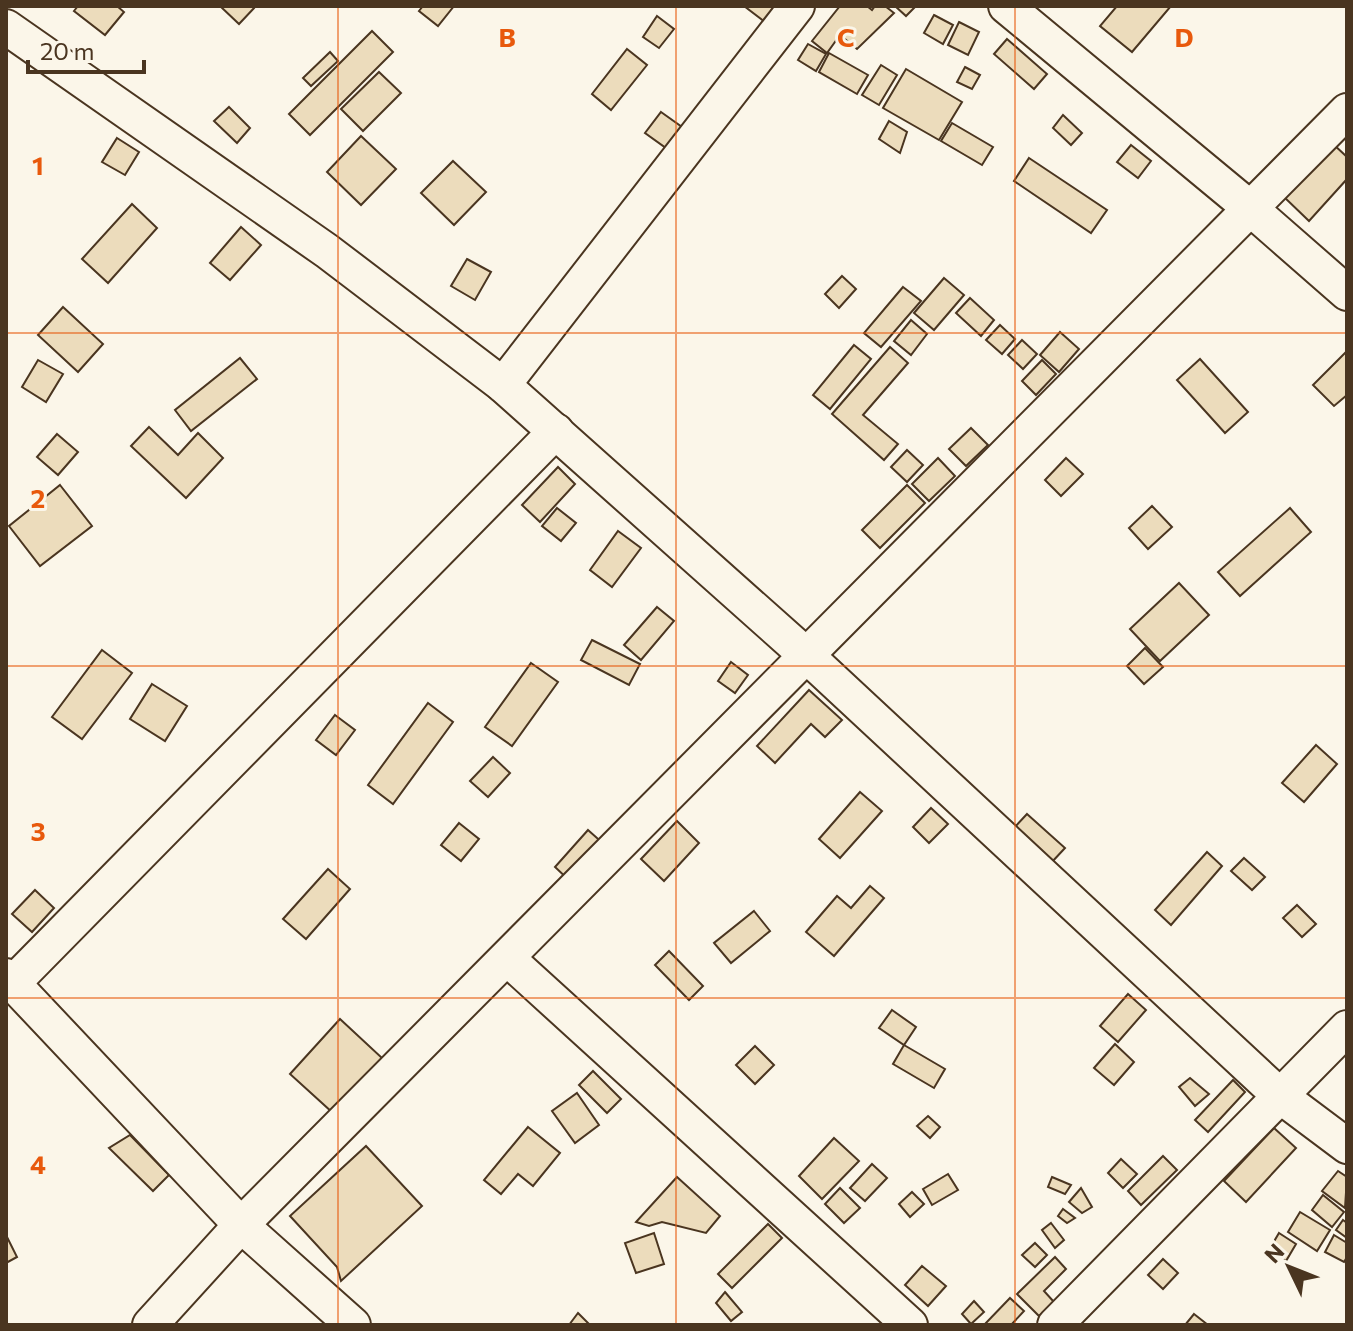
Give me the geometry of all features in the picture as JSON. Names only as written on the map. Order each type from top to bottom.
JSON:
[{"type":"street","points":[[17,6],[6,27],[327,251],[503,385],[807,656],[1279,1095],[1347,1146]]},
{"type":"street","points":[[503,385],[797,6]]},
{"type":"street","points":[[1006,6],[1251,209],[1347,293]]},
{"type":"street","points":[[150,1325],[241,1225],[1347,111]]},
{"type":"street","points":[[353,1325],[241,1225],[9,979],[556,431]]},
{"type":"street","points":[[507,958],[910,1325]]},
{"type":"street","points":[[1055,1325],[1347,1028]]},
{"type":"building","points":[[78,6],[117,6],[124,12],[105,35],[74,11]]},
{"type":"building","points":[[220,6],[256,6],[239,24]]},
{"type":"building","points":[[423,6],[454,6],[438,26],[419,11]]},
{"type":"building","points":[[744,6],[777,6],[765,22]]},
{"type":"building","points":[[840,6],[867,6],[872,10],[875,6],[885,6],[894,13],[857,49],[840,35],[827,53],[812,41]]},
{"type":"building","points":[[895,6],[916,6],[906,16]]},
{"type":"building","points":[[1117,6],[1171,6],[1132,52],[1100,26]]},
{"type":"building","points":[[934,15],[953,25],[943,44],[924,33]]},
{"type":"building","points":[[657,16],[674,29],[659,48],[643,37]]},
{"type":"building","points":[[959,22],[979,32],[968,55],[948,45]]},
{"type":"building","points":[[372,31],[393,52],[310,135],[289,114]]},
{"type":"building","points":[[1007,39],[1047,74],[1034,89],[994,54]]},
{"type":"building","points":[[808,44],[826,54],[816,71],[798,60]]},
{"type":"building","points":[[627,49],[647,65],[611,110],[592,94]]},
{"type":"building","points":[[330,52],[338,61],[311,86],[303,78]]},
{"type":"building","points":[[829,53],[868,75],[857,94],[819,72]]},
{"type":"building","points":[[881,65],[897,75],[879,105],[862,95]]},
{"type":"building","points":[[965,67],[980,75],[972,89],[957,82]]},
{"type":"building","points":[[906,69],[962,102],[939,140],[883,108]]},
{"type":"building","points":[[379,72],[401,93],[363,131],[341,109]]},
{"type":"building","points":[[229,107],[250,128],[237,143],[214,121]]},
{"type":"building","points":[[661,112],[682,127],[666,148],[645,133]]},
{"type":"building","points":[[1063,115],[1082,133],[1071,145],[1053,128]]},
{"type":"building","points":[[889,121],[907,132],[900,153],[879,139]]},
{"type":"building","points":[[952,123],[993,147],[982,165],[941,141]]},
{"type":"building","points":[[361,136],[396,169],[361,205],[327,172]]},
{"type":"building","points":[[117,138],[139,152],[125,175],[102,162]]},
{"type":"building","points":[[1332,143],[1347,157],[1347,179],[1309,221],[1283,196]]},
{"type":"building","points":[[1131,145],[1151,161],[1138,178],[1117,162]]},
{"type":"building","points":[[1029,158],[1107,210],[1091,233],[1014,181]]},
{"type":"building","points":[[453,161],[486,192],[454,225],[421,193]]},
{"type":"building","points":[[132,204],[157,228],[108,283],[82,259]]},
{"type":"building","points":[[241,227],[261,245],[230,280],[210,263]]},
{"type":"building","points":[[467,259],[491,272],[475,300],[451,286]]},
{"type":"building","points":[[842,276],[856,289],[839,308],[825,294]]},
{"type":"building","points":[[944,278],[964,295],[934,330],[914,313]]},
{"type":"building","points":[[903,287],[921,301],[881,347],[864,333]]},
{"type":"building","points":[[970,298],[994,320],[981,336],[956,313]]},
{"type":"building","points":[[63,307],[103,344],[78,372],[38,335]]},
{"type":"building","points":[[911,320],[927,334],[911,355],[894,341]]},
{"type":"building","points":[[1000,325],[1015,339],[1002,354],[986,340]]},
{"type":"building","points":[[1060,332],[1079,349],[1059,372],[1040,355]]},
{"type":"building","points":[[1022,340],[1037,354],[1023,369],[1008,355]]},
{"type":"building","points":[[854,345],[871,359],[830,409],[813,395]]},
{"type":"building","points":[[890,347],[908,363],[863,415],[898,444],[884,460],[832,414]]},
{"type":"building","points":[[1347,351],[1347,395],[1334,406],[1313,385]]},
{"type":"building","points":[[240,358],[257,379],[191,431],[175,410]]},
{"type":"building","points":[[1200,359],[1248,412],[1225,433],[1177,380]]},
{"type":"building","points":[[38,360],[63,374],[46,402],[22,387]]},
{"type":"building","points":[[1042,360],[1056,374],[1036,395],[1022,381]]},
{"type":"building","points":[[149,427],[178,455],[198,433],[223,458],[186,498],[131,446]]},
{"type":"building","points":[[971,428],[988,445],[966,466],[949,449]]},
{"type":"building","points":[[57,434],[78,452],[58,475],[37,457]]},
{"type":"building","points":[[907,450],[923,465],[907,482],[891,467]]},
{"type":"building","points":[[938,458],[955,476],[929,501],[912,484]]},
{"type":"building","points":[[1066,458],[1083,474],[1061,496],[1045,480]]},
{"type":"building","points":[[558,467],[575,484],[540,522],[522,505]]},
{"type":"building","points":[[60,485],[92,526],[40,566],[9,526]]},
{"type":"building","points":[[907,485],[925,503],[880,548],[862,530]]},
{"type":"building","points":[[1152,506],[1172,527],[1148,549],[1129,528]]},
{"type":"building","points":[[557,508],[576,523],[561,541],[542,526]]},
{"type":"building","points":[[1290,508],[1311,532],[1240,596],[1218,572]]},
{"type":"building","points":[[618,531],[641,548],[612,587],[590,570]]},
{"type":"building","points":[[1179,583],[1209,615],[1160,661],[1130,629]]},
{"type":"building","points":[[657,607],[674,621],[641,660],[624,645]]},
{"type":"building","points":[[592,640],[640,664],[629,685],[581,660]]},
{"type":"building","points":[[1145,648],[1163,667],[1144,684],[1127,666]]},
{"type":"building","points":[[102,650],[132,673],[82,739],[52,717]]},
{"type":"building","points":[[731,662],[748,675],[735,693],[718,681]]},
{"type":"building","points":[[531,663],[558,682],[512,746],[485,727]]},
{"type":"building","points":[[152,684],[187,706],[165,741],[130,719]]},
{"type":"building","points":[[809,690],[842,720],[825,737],[811,724],[775,763],[757,746]]},
{"type":"building","points":[[428,703],[453,722],[393,804],[368,785]]},
{"type":"building","points":[[335,715],[355,730],[336,755],[316,740]]},
{"type":"building","points":[[1316,745],[1337,764],[1304,802],[1282,783]]},
{"type":"building","points":[[493,757],[510,773],[488,797],[470,781]]},
{"type":"building","points":[[860,792],[882,811],[840,858],[819,839]]},
{"type":"building","points":[[931,808],[948,824],[929,843],[913,827]]},
{"type":"building","points":[[1027,814],[1065,848],[1051,863],[1013,829]]},
{"type":"building","points":[[677,821],[699,843],[664,881],[641,859]]},
{"type":"building","points":[[459,823],[479,839],[461,861],[441,845]]},
{"type":"building","points":[[588,830],[606,846],[572,883],[555,867]]},
{"type":"building","points":[[1207,852],[1222,866],[1171,925],[1155,910]]},
{"type":"building","points":[[1244,858],[1265,877],[1252,890],[1231,871]]},
{"type":"building","points":[[328,869],[350,889],[306,939],[283,919]]},
{"type":"building","points":[[870,886],[884,898],[834,956],[806,932],[837,896],[851,908]]},
{"type":"building","points":[[35,890],[54,908],[32,932],[12,914]]},
{"type":"building","points":[[1297,905],[1316,924],[1302,937],[1283,918]]},
{"type":"building","points":[[754,911],[770,931],[731,963],[714,943]]},
{"type":"building","points":[[669,951],[703,986],[689,1000],[655,965]]},
{"type":"building","points":[[1128,994],[1146,1010],[1118,1042],[1100,1026]]},
{"type":"building","points":[[892,1010],[916,1027],[904,1045],[879,1028]]},
{"type":"building","points":[[340,1019],[382,1058],[333,1113],[290,1074]]},
{"type":"building","points":[[1115,1044],[1134,1062],[1114,1085],[1094,1068]]},
{"type":"building","points":[[904,1045],[945,1069],[934,1088],[893,1064]]},
{"type":"building","points":[[755,1046],[774,1065],[755,1084],[736,1065]]},
{"type":"building","points":[[593,1071],[621,1099],[607,1113],[579,1085]]},
{"type":"building","points":[[1190,1078],[1209,1094],[1195,1106],[1179,1087]]},
{"type":"building","points":[[1233,1080],[1245,1092],[1208,1132],[1195,1120]]},
{"type":"building","points":[[577,1093],[599,1125],[575,1143],[552,1111]]},
{"type":"building","points":[[928,1116],[940,1127],[930,1138],[917,1126]]},
{"type":"building","points":[[528,1127],[560,1153],[533,1186],[518,1174],[501,1194],[484,1180]]},
{"type":"building","points":[[1274,1128],[1296,1148],[1246,1202],[1224,1181]]},
{"type":"building","points":[[130,1135],[169,1175],[153,1191],[109,1148]]},
{"type":"building","points":[[834,1138],[859,1161],[822,1199],[799,1176]]},
{"type":"building","points":[[366,1146],[422,1206],[341,1281],[337,1267],[290,1216]]},
{"type":"building","points":[[1163,1156],[1177,1170],[1141,1205],[1128,1191]]},
{"type":"building","points":[[1121,1159],[1137,1174],[1123,1188],[1108,1173]]},
{"type":"building","points":[[872,1164],[887,1178],[865,1201],[850,1188]]},
{"type":"building","points":[[1338,1171],[1347,1177],[1345,1208],[1322,1191]]},
{"type":"building","points":[[948,1174],[958,1190],[932,1205],[923,1189]]},
{"type":"building","points":[[677,1177],[720,1216],[706,1233],[662,1222],[649,1226],[636,1222]]},
{"type":"building","points":[[1052,1177],[1071,1185],[1065,1194],[1048,1187]]},
{"type":"building","points":[[840,1188],[860,1208],[844,1223],[825,1204]]},
{"type":"building","points":[[1081,1188],[1092,1207],[1082,1213],[1069,1202]]},
{"type":"building","points":[[912,1192],[924,1204],[910,1217],[899,1204]]},
{"type":"building","points":[[1323,1195],[1344,1212],[1332,1227],[1312,1210]]},
{"type":"building","points":[[1063,1209],[1075,1218],[1067,1223],[1058,1216]]},
{"type":"building","points":[[1300,1212],[1330,1230],[1317,1251],[1288,1232]]},
{"type":"building","points":[[1343,1220],[1347,1223],[1347,1238],[1336,1230]]},
{"type":"building","points":[[1051,1223],[1064,1240],[1055,1248],[1042,1230]]},
{"type":"building","points":[[768,1224],[782,1238],[732,1288],[718,1274]]},
{"type":"building","points":[[654,1233],[664,1264],[636,1273],[625,1243]]},
{"type":"building","points":[[1279,1233],[1296,1244],[1286,1261],[1269,1250]]},
{"type":"building","points":[[6,1235],[17,1257],[6,1263]]},
{"type":"building","points":[[1334,1235],[1347,1243],[1344,1262],[1325,1252]]},
{"type":"building","points":[[1035,1243],[1047,1255],[1035,1267],[1022,1255]]},
{"type":"building","points":[[1055,1257],[1066,1269],[1044,1291],[1054,1302],[1039,1316],[1017,1294]]},
{"type":"building","points":[[1163,1259],[1178,1273],[1163,1289],[1148,1275]]},
{"type":"building","points":[[922,1266],[946,1286],[928,1306],[905,1285]]},
{"type":"building","points":[[725,1292],[742,1312],[731,1321],[716,1303]]},
{"type":"building","points":[[1010,1298],[1024,1311],[1011,1325],[984,1325]]},
{"type":"building","points":[[974,1301],[984,1312],[971,1324],[962,1314]]},
{"type":"building","points":[[578,1313],[590,1325],[569,1325]]},
{"type":"building","points":[[1194,1314],[1208,1325],[1185,1325]]}]
